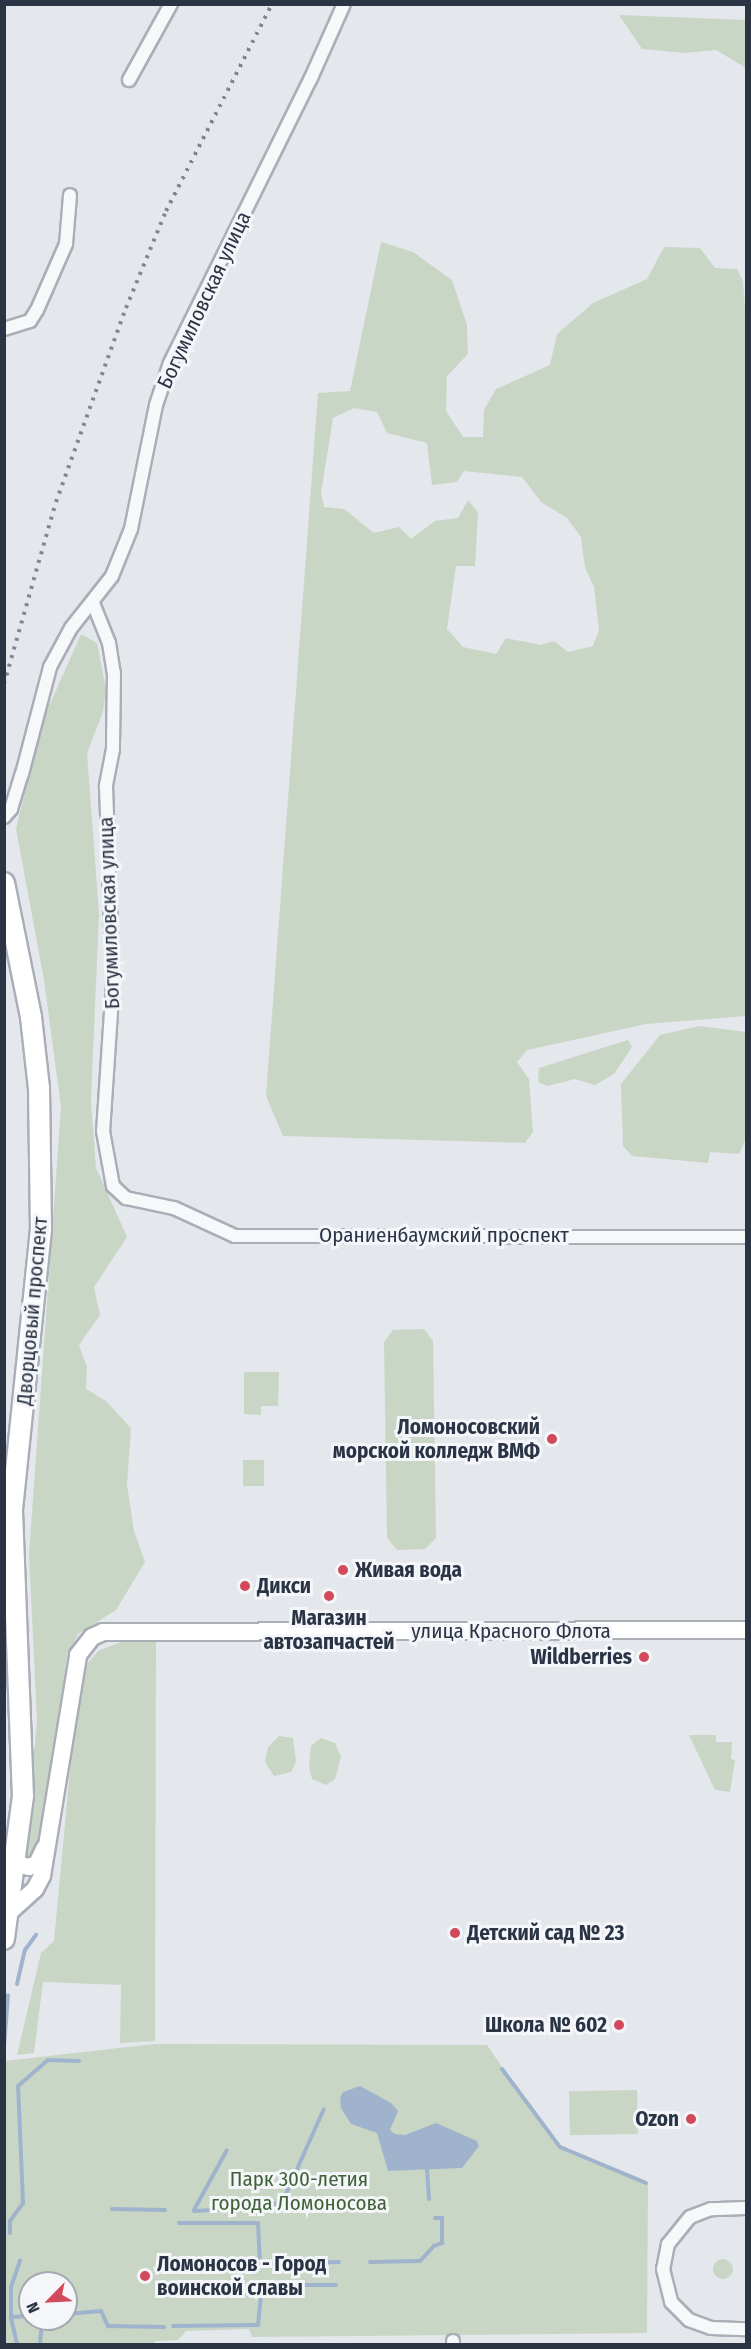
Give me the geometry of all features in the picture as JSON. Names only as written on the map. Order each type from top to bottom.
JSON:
[{"type":"main road","name":"Дворцовый проспект","points":[[4,883],[31,1017],[39,1088],[40,1266],[12,1511],[20,1777],[15,1791],[9,1860],[8,1916]]},
{"type":"main road","name":"улица Красного Флота","points":[[8,1916],[42,1876],[78,1655],[92,1637],[103,1632],[747,1630]]},
{"type":"main road","points":[[9,1860],[25,1866],[37,1864],[50,1834]]},
{"type":"street","points":[[129,80],[171,4]]},
{"type":"street","name":"Богумиловская улица","points":[[4,818],[22,774],[50,667],[71,628],[112,576],[131,529],[156,405],[170,363],[311,78],[344,4]]},
{"type":"street","points":[[4,328],[30,321],[37,310],[66,244],[70,195]]},
{"type":"street","name":"Богумиловская улица","points":[[93,603],[109,643],[114,673],[113,749],[106,816],[113,982],[103,1131],[113,1186],[126,1198],[148,1202]]},
{"type":"street","name":"Ораниенбаумский проспект","points":[[148,1202],[200,1217],[235,1236],[747,1237]]},
{"type":"street","points":[[747,2208],[711,2210],[690,2217],[668,2244],[663,2269],[671,2302],[689,2320],[711,2328],[747,2328]]},
{"type":"green space","points":[[619,15],[746,20],[746,68],[716,50],[685,53],[642,49]]},
{"type":"green space","points":[[381,242],[413,252],[452,280],[467,325],[468,354],[447,376],[446,411],[463,437],[483,437],[484,410],[496,389],[550,365],[557,334],[593,303],[647,279],[664,247],[700,248],[715,268],[737,269],[743,281],[746,323],[746,1016],[646,1024],[527,1050],[517,1062],[529,1079],[533,1132],[525,1143],[283,1136],[266,1096],[318,393],[350,391]],"holes":[[[354,408],[377,412],[387,433],[427,443],[432,485],[457,482],[464,471],[522,477],[541,502],[567,518],[581,537],[585,568],[594,587],[599,630],[593,646],[568,652],[554,641],[541,645],[506,638],[496,654],[463,647],[447,629],[456,566],[475,566],[478,512],[468,500],[458,518],[435,521],[411,539],[399,527],[374,533],[344,509],[324,507],[321,493],[333,418]]]},
{"type":"green space","points":[[81,634],[97,643],[106,689],[103,712],[87,753],[99,914],[91,1101],[96,1168],[127,1237],[94,1287],[100,1315],[79,1345],[87,1367],[86,1389],[106,1401],[131,1428],[127,1485],[134,1531],[145,1562],[116,1610],[78,1634],[67,1656],[44,1823],[33,1858],[24,1859],[37,1721],[29,1554],[61,1107],[44,980],[16,829],[42,722]]},
{"type":"green space","points":[[699,1026],[746,1032],[746,1139],[739,1154],[710,1152],[708,1163],[632,1156],[623,1146],[621,1084],[660,1035]]},
{"type":"green space","points":[[628,1040],[632,1047],[614,1074],[595,1085],[575,1079],[547,1086],[538,1082],[539,1068]]},
{"type":"green space","points":[[424,1329],[433,1341],[436,1538],[425,1549],[397,1550],[387,1538],[384,1342],[393,1330]]},
{"type":"green space","points":[[244,1372],[279,1372],[278,1406],[261,1406],[261,1415],[244,1414]]},
{"type":"green space","points":[[243,1460],[264,1460],[264,1486],[243,1486]]},
{"type":"green space","points":[[121,1642],[156,1642],[155,2041],[120,2043],[121,1985],[43,1982],[34,2053],[17,2055],[41,1953],[54,1941],[78,1685],[86,1665],[98,1651]]},
{"type":"green space","points":[[689,1735],[716,1735],[716,1742],[732,1742],[731,1759],[735,1760],[730,1792],[715,1790]]},
{"type":"green space","points":[[279,1736],[293,1738],[296,1762],[291,1772],[274,1776],[265,1762],[268,1747]]},
{"type":"green space","points":[[321,1738],[335,1743],[341,1757],[335,1779],[326,1785],[312,1779],[309,1767],[311,1746]]},
{"type":"green space","name":"Парк 300-летия города Ломоносова","points":[[154,2044],[487,2045],[555,2143],[648,2183],[647,2333],[252,2337],[249,2329],[186,2331],[178,2340],[155,2341],[155,2344],[5,2344],[5,2061]]},
{"type":"green space","points":[[637,2090],[638,2134],[570,2135],[569,2091]]},
{"type":"green space","points":[[723,2259],[730,2262],[733,2269],[730,2276],[723,2279],[716,2276],[713,2269],[716,2262]]},
{"type":"water","points":[[360,2086],[391,2103],[398,2111],[390,2130],[395,2134],[405,2135],[436,2123],[477,2141],[479,2146],[462,2168],[388,2171],[377,2133],[351,2124],[341,2108],[340,2098],[343,2092]]},
{"type":"waterway","points":[[17,1984],[25,1950],[36,1935]]},
{"type":"waterway","points":[[4,2047],[8,1995]]},
{"type":"waterway","points":[[10,2233],[10,2221],[23,2203],[18,2086],[48,2060],[79,2061]]},
{"type":"waterway","points":[[502,2069],[560,2147],[646,2183]]},
{"type":"waterway","points":[[285,2196],[324,2109]]},
{"type":"waterway","points":[[194,2210],[227,2150]]},
{"type":"waterway","points":[[427,2170],[429,2199]]},
{"type":"waterway","points":[[194,2211],[273,2207],[276,2203]]},
{"type":"waterway","points":[[112,2209],[165,2210]]},
{"type":"waterway","points":[[370,2262],[420,2261],[434,2246],[442,2243],[442,2218],[435,2218]]},
{"type":"waterway","points":[[179,2223],[258,2223],[260,2264],[339,2262]]},
{"type":"waterway","points":[[17,2344],[11,2317],[11,2287],[20,2261]]},
{"type":"waterway","points":[[173,2326],[258,2325],[262,2285],[336,2285]]},
{"type":"waterway","points":[[78,2313],[101,2311],[108,2326],[164,2327]]},
{"type":"waterway","points":[[11,2317],[18,2317]]},
{"type":"waterway","points":[[40,2344],[41,2331]]},
{"type":"railway","points":[[4,684],[56,502],[126,308],[166,211],[272,4]]},
{"type":"place","name":"Ломоносовский морской колледж ВМФ","points":[[552,1439]]},
{"type":"place","name":"Живая вода","points":[[343,1570]]},
{"type":"place","name":"Дикси","points":[[245,1586]]},
{"type":"place","name":"Магазин автозапчастей","points":[[329,1596]]},
{"type":"place","name":"Wildberries","points":[[644,1657]]},
{"type":"place","name":"Детский сад № 23","points":[[455,1933]]},
{"type":"place","name":"Школа № 602","points":[[619,2025]]},
{"type":"place","name":"Ozon","points":[[691,2119]]},
{"type":"place","name":"Ломоносов - Город воинской славы","points":[[145,2276]]}]
